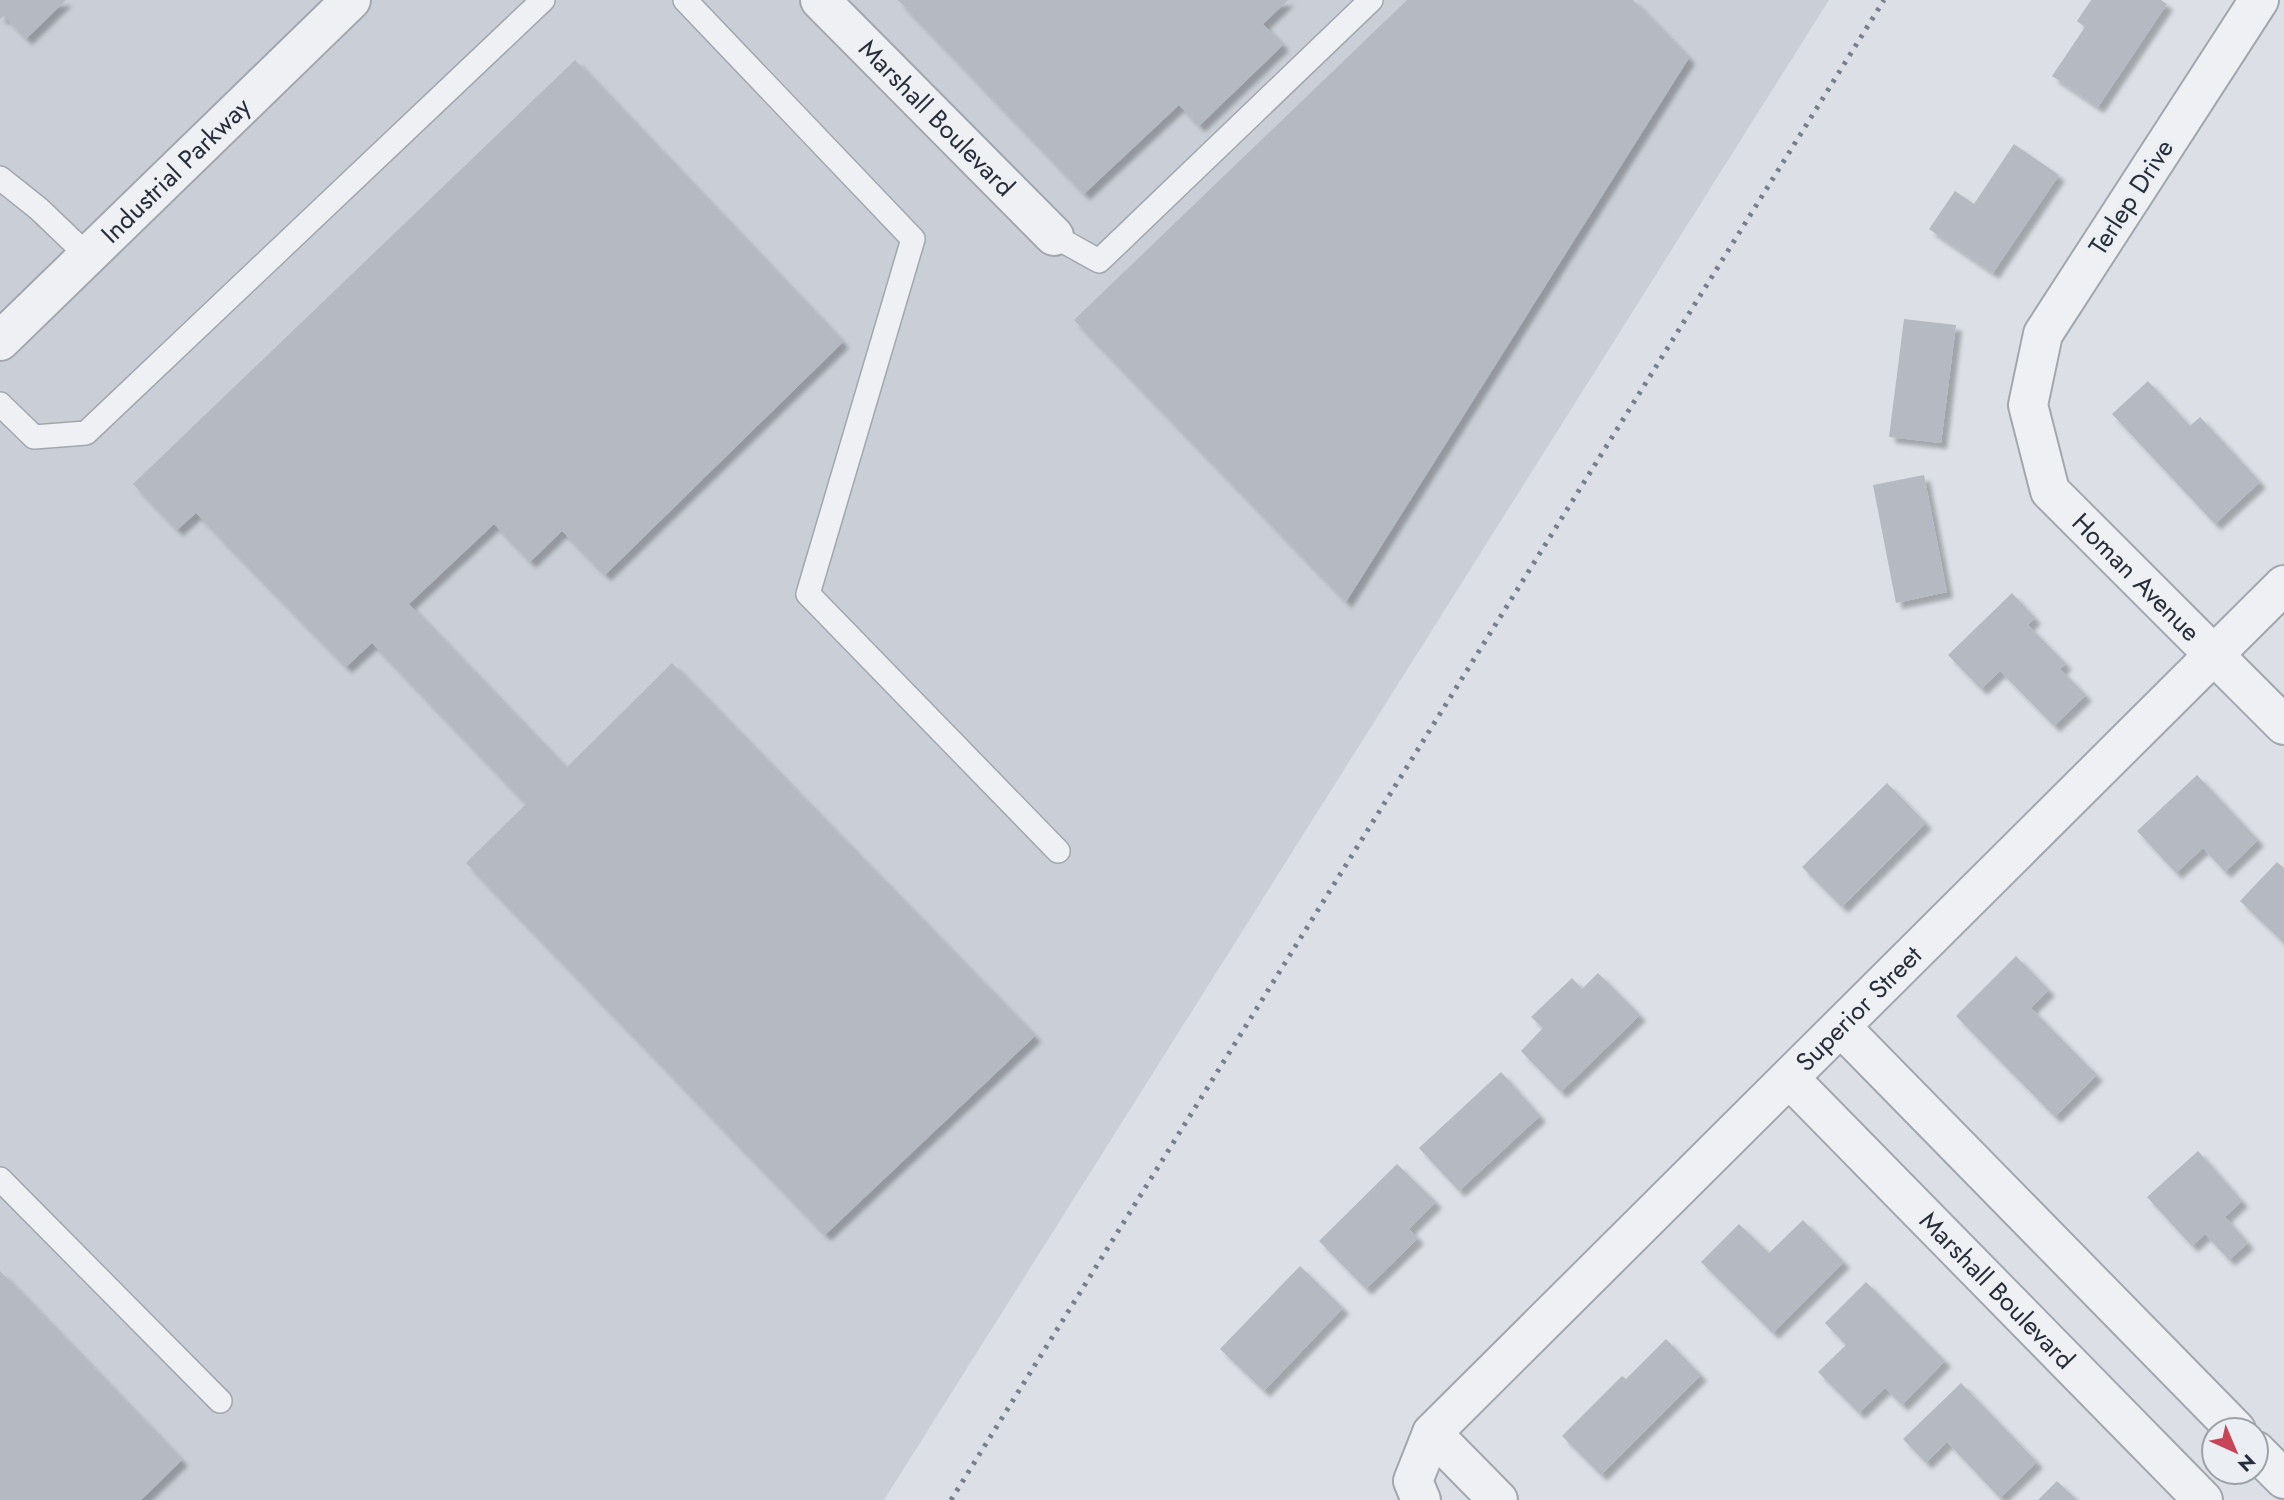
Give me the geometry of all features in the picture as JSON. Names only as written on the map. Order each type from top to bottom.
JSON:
[{"type":"street","name":"Industrial Parkway","points":[[0,341],[351,0]]},
{"type":"street","name":"Marshall Boulevard","points":[[820,0],[1054,236]]},
{"type":"street","name":"Terlep Drive","points":[[2028,405],[2043,334],[2259,0]]},
{"type":"street","name":"Homan Avenue","points":[[2028,405],[2050,491],[2284,725]]},
{"type":"street","name":"Superior Street","points":[[1432,1433],[2284,586]]},
{"type":"street","points":[[1842,1028],[2222,1416]]},
{"type":"street","name":"Marshall Boulevard","points":[[1790,1079],[2203,1500]]},
{"type":"street","points":[[1421,1500],[1413,1481],[1432,1433],[1498,1500]]},
{"type":"street","points":[[2270,1465],[2284,1479]]},
{"type":"lane","points":[[0,404],[34,437],[86,433],[543,0]]},
{"type":"lane","points":[[685,0],[913,239],[808,594],[1058,851]]},
{"type":"lane","points":[[1054,236],[1099,261],[1371,0]]},
{"type":"lane","points":[[0,178],[39,209],[88,256]]},
{"type":"lane","points":[[0,1179],[219,1401]]},
{"type":"shaded area","points":[[0,0],[1829,0],[884,1500],[0,1500]]},
{"type":"building","points":[[0,0],[66,0],[26,39],[4,16],[0,19]]},
{"type":"building","points":[[898,0],[1288,0],[1263,24],[1283,45],[1199,126],[1179,105],[1084,194]]},
{"type":"building","points":[[1407,0],[1633,0],[1689,58],[1346,602],[1074,320]]},
{"type":"building","points":[[2091,0],[2161,0],[2167,4],[2098,107],[2052,76],[2085,27],[2077,21]]},
{"type":"building","points":[[575,60],[843,342],[605,575],[562,531],[530,562],[494,524],[409,604],[566,768],[672,663],[1035,1036],[825,1235],[466,863],[526,804],[372,643],[346,667],[196,513],[177,530],[133,484]]},
{"type":"building","points":[[2014,144],[2059,175],[1993,273],[1929,229],[1955,191],[1974,204]]},
{"type":"building","points":[[1904,319],[1956,325],[1941,443],[1889,437]]},
{"type":"building","points":[[2148,381],[2190,426],[2200,417],[2260,482],[2215,524],[2112,414]]},
{"type":"building","points":[[1924,475],[1947,592],[1896,603],[1873,485]]},
{"type":"building","points":[[2012,593],[2035,618],[2028,625],[2066,664],[2060,669],[2086,695],[2054,726],[2000,671],[1981,689],[1948,655]]},
{"type":"building","points":[[2197,775],[2258,840],[2225,872],[2203,848],[2176,873],[2137,831]]},
{"type":"building","points":[[1887,783],[1926,823],[1842,907],[1802,867]]},
{"type":"building","points":[[2277,862],[2284,868],[2284,943],[2240,901]]},
{"type":"building","points":[[2016,956],[2049,990],[2031,1008],[2097,1075],[2055,1117],[1956,1016]]},
{"type":"building","points":[[1598,973],[1640,1015],[1561,1092],[1521,1051],[1543,1028],[1531,1017],[1572,978],[1582,989]]},
{"type":"building","points":[[1501,1072],[1540,1116],[1459,1191],[1419,1148]]},
{"type":"building","points":[[2198,1151],[2242,1201],[2225,1217],[2248,1243],[2229,1260],[2205,1234],[2192,1246],[2147,1197]]},
{"type":"building","points":[[1397,1164],[1436,1202],[1409,1229],[1418,1238],[1366,1289],[1319,1241]]},
{"type":"building","points":[[1803,1220],[1844,1262],[1773,1333],[1701,1262],[1739,1224],[1769,1253]]},
{"type":"building","points":[[1300,1266],[1343,1308],[1264,1391],[1220,1349]]},
{"type":"building","points":[[0,1271],[182,1460],[141,1500],[0,1500]]},
{"type":"building","points":[[1866,1282],[1945,1361],[1902,1405],[1885,1388],[1859,1413],[1818,1372],[1846,1345],[1825,1323]]},
{"type":"building","points":[[1666,1339],[1701,1375],[1601,1475],[1562,1436],[1622,1376],[1626,1379]]},
{"type":"building","points":[[1961,1383],[2037,1462],[2000,1498],[1947,1442],[1926,1463],[1903,1439]]},
{"type":"building","points":[[2057,1481],[2077,1500],[2038,1500]]},
{"type":"railway","points":[[951,1500],[1884,0]]}]
